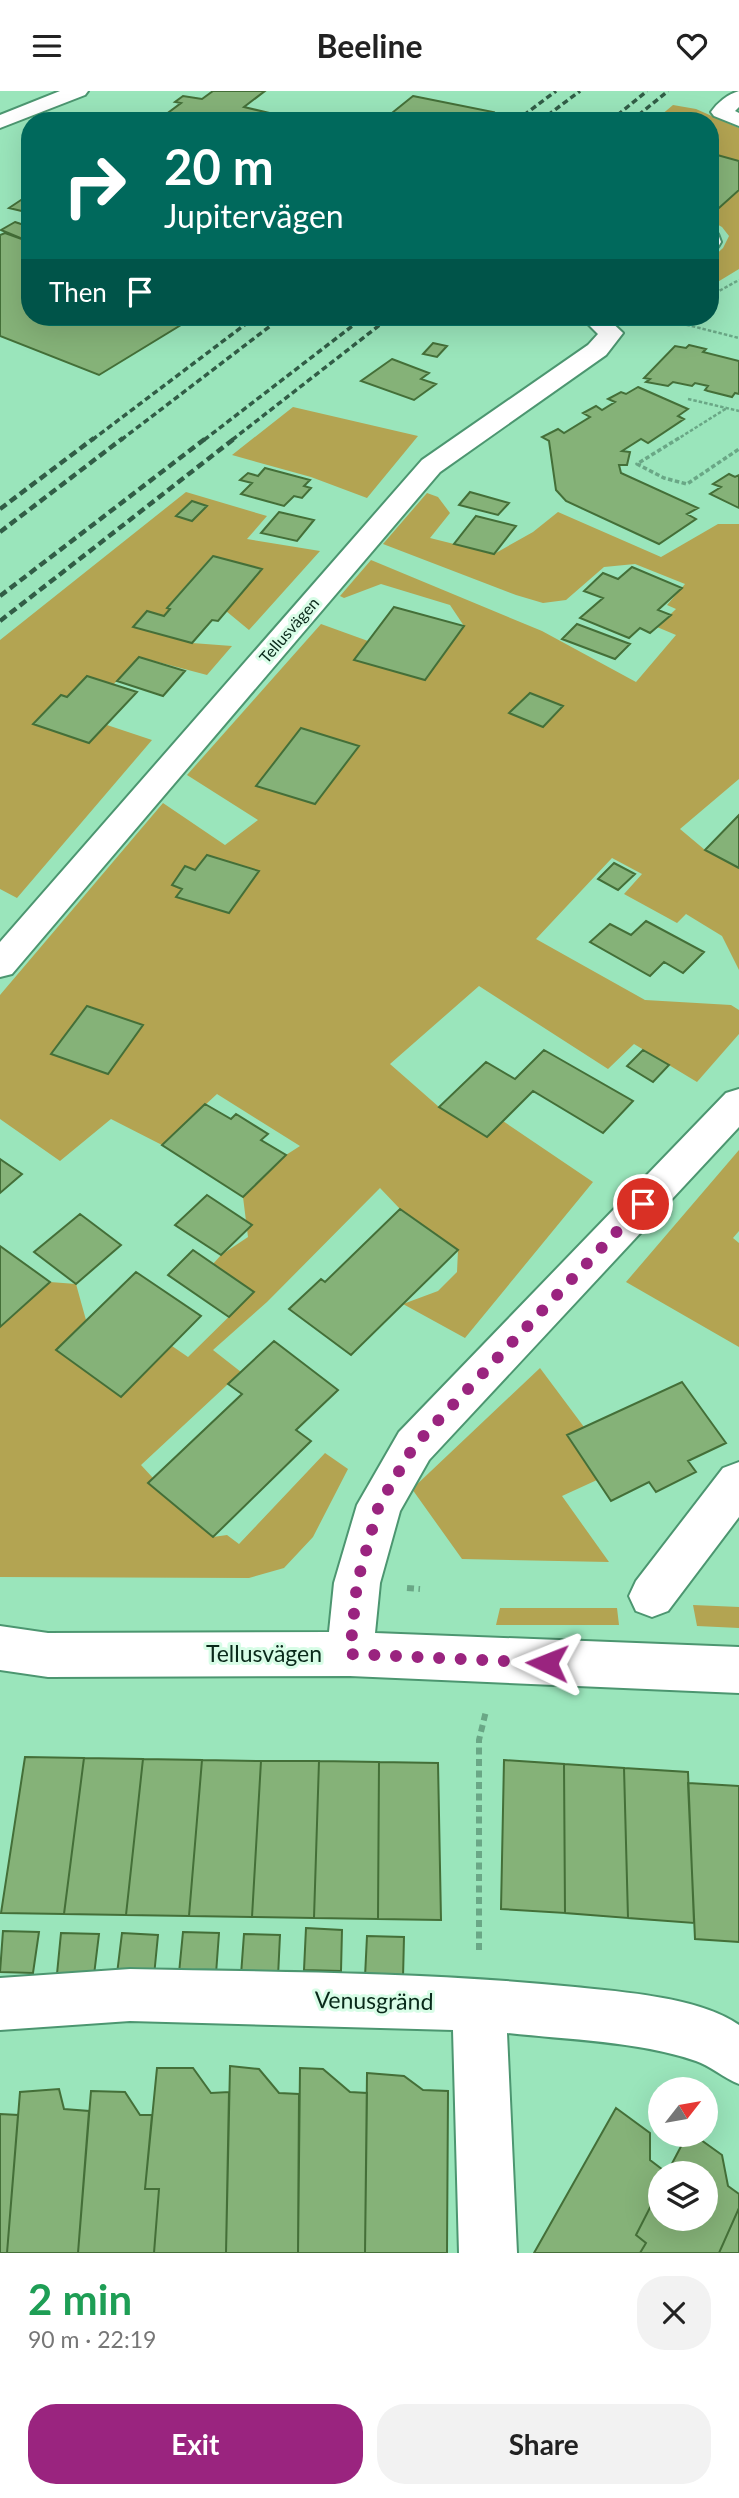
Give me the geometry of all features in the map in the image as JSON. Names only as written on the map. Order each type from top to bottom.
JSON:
[{"type":"street","points":[[25,112],[78,91]]},
{"type":"street","points":[[730,116],[739,97]]},
{"type":"street","points":[[0,122],[21,114]]},
{"type":"street","name":"Tellusvägen","points":[[0,965],[431,466],[572,370],[597,350],[607,326]]},
{"type":"street","points":[[350,1654],[357,1583],[379,1505],[414,1446],[739,1103]]},
{"type":"street","points":[[652,1596],[739,1482]]},
{"type":"street","name":"Tellusvägen","points":[[0,1648],[48,1655],[350,1654],[739,1670]]},
{"type":"street","name":"Venusgränd","points":[[0,2004],[130,1995],[479,2004],[646,2021],[712,2038],[739,2057]]},
{"type":"street","points":[[479,2004],[488,2253]]},
{"type":"path","points":[[719,291],[739,280]]},
{"type":"path","points":[[692,326],[739,338]]},
{"type":"path","points":[[688,399],[739,411]]},
{"type":"path","points":[[727,408],[637,464],[664,478],[687,484],[739,449]]},
{"type":"path","points":[[479,2004],[479,1740],[487,1708]]},
{"type":"shaded area","points":[[673,105],[703,112],[665,112]]},
{"type":"shaded area","points":[[719,119],[739,128],[739,161],[719,155]]},
{"type":"shaded area","points":[[739,190],[739,269],[719,281],[719,252],[729,236],[719,225],[719,208]]},
{"type":"shaded area","points":[[293,407],[418,436],[367,498],[311,477],[232,455]]},
{"type":"shaded area","points":[[186,492],[267,516],[247,539],[320,551],[249,630],[226,611],[261,569],[212,556],[167,607],[170,609],[164,616],[147,611],[134,627],[192,643],[232,646],[207,675],[139,657],[113,685],[87,676],[67,697],[61,695],[33,723],[89,743],[107,725],[152,740],[17,898],[0,889],[0,640]]},
{"type":"shaded area","points":[[427,493],[438,497],[450,513],[430,538],[494,554],[533,532],[558,512],[661,557],[718,524],[739,524],[739,779],[680,829],[705,850],[739,868],[739,970],[722,936],[686,914],[677,923],[624,894],[642,874],[612,858],[536,939],[645,1000],[731,1005],[739,1010],[739,1034],[697,1082],[634,1044],[608,1069],[479,986],[390,1064],[439,1107],[486,1137],[503,1121],[593,1182],[465,1338],[403,1304],[438,1291],[457,1272],[458,1250],[400,1209],[380,1188],[267,1302],[213,1350],[241,1372],[141,1465],[153,1478],[148,1483],[213,1537],[227,1535],[239,1544],[325,1453],[348,1469],[313,1537],[284,1568],[249,1578],[0,1577],[0,1327],[50,1282],[76,1284],[86,1320],[56,1350],[121,1397],[172,1346],[188,1357],[254,1292],[213,1264],[221,1255],[248,1237],[243,1197],[286,1155],[300,1146],[217,1094],[162,1145],[111,1119],[60,1161],[0,1119],[0,995],[163,803],[225,845],[258,820],[187,775],[321,624],[368,641],[355,660],[425,679],[464,626],[450,605],[381,584],[344,598],[340,596],[371,560],[542,631],[636,682],[676,635],[657,627],[676,609],[667,605],[685,584],[635,564],[604,567],[566,600],[543,603],[383,544]],"holes":[[[301,728],[358,746],[315,804],[256,786]],[[207,855],[258,871],[228,913],[177,897],[182,889],[172,885],[185,867],[195,870]],[[143,1025],[108,1074],[52,1054]]]},
{"type":"shaded area","points":[[739,1150],[739,1231],[733,1238],[739,1243],[739,1347],[626,1282]]},
{"type":"shaded area","points":[[540,1368],[584,1427],[567,1435],[597,1480],[562,1496],[609,1562],[462,1559],[412,1489]]},
{"type":"shaded area","points":[[693,1605],[739,1607],[739,1628],[697,1626]]},
{"type":"shaded area","points":[[500,1608],[617,1608],[619,1625],[496,1625]]},
{"type":"building","points":[[213,91],[265,91],[244,107],[265,112],[169,112],[181,103],[175,102],[183,96],[202,99]]},
{"type":"building","points":[[413,96],[493,112],[393,112]]},
{"type":"building","points":[[719,155],[739,161],[739,190],[719,208]]},
{"type":"building","points":[[21,200],[21,211],[9,208]]},
{"type":"building","points":[[15,222],[21,224],[21,238],[1,230]]},
{"type":"building","points":[[5,233],[21,239],[21,326],[179,326],[99,375],[0,336],[0,235]]},
{"type":"building","points":[[433,343],[447,346],[437,357],[423,354]]},
{"type":"building","points":[[689,345],[706,349],[703,352],[739,361],[739,394],[735,393],[732,397],[705,390],[708,386],[695,383],[692,386],[673,382],[668,386],[646,382],[650,379],[644,378],[675,346],[686,348]]},
{"type":"building","points":[[392,359],[429,373],[421,379],[436,384],[414,400],[361,381]]},
{"type":"building","points":[[638,387],[688,409],[678,416],[684,419],[648,443],[641,439],[622,451],[630,452],[627,465],[619,465],[621,473],[698,508],[687,514],[696,519],[659,544],[566,501],[556,490],[549,441],[542,437],[558,429],[564,433],[590,417],[583,413],[596,406],[602,410],[615,402],[608,399]]},
{"type":"building","points":[[265,468],[310,480],[304,486],[311,488],[302,498],[294,496],[284,506],[241,494],[252,483],[240,480],[248,473],[258,476]]},
{"type":"building","points":[[729,474],[735,477],[739,475],[739,508],[710,494],[721,487],[713,484]]},
{"type":"building","points":[[470,492],[509,503],[498,515],[459,505]]},
{"type":"building","points":[[192,501],[207,506],[192,521],[176,516]]},
{"type":"building","points":[[279,512],[314,520],[297,541],[261,533]]},
{"type":"building","points":[[476,516],[516,526],[494,554],[454,544]]},
{"type":"building","points":[[213,556],[262,569],[218,621],[212,620],[192,643],[133,627],[147,611],[164,616],[170,609],[167,608]]},
{"type":"building","points":[[632,567],[682,588],[658,610],[671,615],[650,633],[640,628],[629,638],[580,618],[603,598],[584,591],[603,573],[618,579]]},
{"type":"building","points":[[394,607],[464,626],[425,680],[354,660]]},
{"type":"building","points":[[577,624],[630,644],[615,659],[562,639]]},
{"type":"building","points":[[139,657],[185,671],[163,696],[117,681]]},
{"type":"building","points":[[87,676],[137,692],[89,743],[33,724],[61,695],[67,697]]},
{"type":"building","points":[[530,693],[563,706],[543,727],[509,713]]},
{"type":"building","points":[[301,728],[359,746],[315,804],[256,786]]},
{"type":"building","points":[[739,815],[739,868],[705,850]]},
{"type":"building","points":[[207,855],[259,871],[229,913],[176,897],[182,889],[172,885],[185,866],[195,870]]},
{"type":"building","points":[[614,863],[635,874],[618,890],[598,879]]},
{"type":"building","points":[[646,921],[704,952],[683,973],[664,962],[650,976],[590,942],[610,924],[631,935]]},
{"type":"building","points":[[87,1006],[143,1025],[108,1074],[51,1054]]},
{"type":"building","points":[[544,1050],[633,1101],[603,1133],[533,1091],[487,1137],[439,1107],[486,1062],[515,1079]]},
{"type":"building","points":[[643,1050],[669,1065],[653,1082],[627,1066]]},
{"type":"building","points":[[205,1104],[231,1119],[236,1114],[268,1134],[261,1140],[286,1155],[243,1197],[162,1145]]},
{"type":"building","points":[[0,1159],[22,1174],[0,1193]]},
{"type":"building","points":[[207,1195],[252,1225],[221,1255],[175,1225]]},
{"type":"building","points":[[400,1209],[458,1250],[351,1355],[289,1309],[321,1279],[325,1282]]},
{"type":"building","points":[[80,1214],[121,1245],[76,1284],[34,1252]]},
{"type":"building","points":[[0,1246],[50,1282],[0,1327]]},
{"type":"building","points":[[193,1250],[254,1292],[229,1317],[168,1275]]},
{"type":"building","points":[[136,1272],[201,1316],[121,1397],[56,1350]]},
{"type":"building","points":[[274,1341],[338,1390],[296,1430],[311,1441],[213,1537],[148,1483],[242,1394],[228,1384]]},
{"type":"building","points":[[682,1382],[726,1443],[688,1461],[696,1472],[656,1492],[649,1482],[611,1501],[567,1435]]},
{"type":"building","points":[[25,1757],[84,1758],[64,1914],[1,1913]]},
{"type":"building","points":[[84,1758],[143,1759],[126,1915],[64,1914]]},
{"type":"building","points":[[143,1759],[202,1760],[189,1916],[126,1915]]},
{"type":"building","points":[[202,1760],[261,1761],[252,1917],[189,1916]]},
{"type":"building","points":[[504,1760],[564,1764],[565,1913],[501,1909]]},
{"type":"building","points":[[261,1761],[319,1761],[314,1918],[252,1917]]},
{"type":"building","points":[[319,1761],[379,1762],[378,1919],[314,1918]]},
{"type":"building","points":[[379,1762],[438,1763],[441,1920],[378,1919]]},
{"type":"building","points":[[564,1764],[624,1768],[628,1918],[565,1913]]},
{"type":"building","points":[[624,1768],[688,1772],[694,1923],[628,1918]]},
{"type":"building","points":[[688,1783],[739,1786],[739,1942],[695,1939]]},
{"type":"building","points":[[306,1928],[342,1930],[341,1971],[304,1970]]},
{"type":"building","points":[[3,1931],[39,1932],[33,1973],[0,1972]]},
{"type":"building","points":[[183,1932],[219,1933],[216,1974],[179,1973]]},
{"type":"building","points":[[61,1933],[99,1934],[94,1975],[57,1974]]},
{"type":"building","points":[[122,1933],[158,1935],[154,1976],[117,1974]]},
{"type":"building","points":[[244,1934],[280,1935],[278,1977],[241,1975]]},
{"type":"building","points":[[367,1936],[404,1937],[403,1978],[365,1977]]},
{"type":"building","points":[[230,2066],[259,2069],[279,2093],[299,2094],[298,2253],[226,2253]]},
{"type":"building","points":[[157,2068],[193,2068],[211,2093],[229,2092],[226,2253],[154,2253],[159,2189],[145,2189]]},
{"type":"building","points":[[300,2068],[323,2069],[350,2092],[367,2093],[365,2253],[298,2253]]},
{"type":"building","points":[[367,2073],[404,2076],[423,2090],[448,2091],[447,2253],[365,2253]]},
{"type":"building","points":[[59,2089],[64,2109],[89,2111],[78,2253],[7,2253],[20,2092]]},
{"type":"building","points":[[91,2091],[125,2092],[140,2115],[152,2115],[145,2189],[159,2189],[154,2253],[78,2253]]},
{"type":"building","points":[[616,2108],[648,2132],[651,2161],[648,2161],[648,2212],[636,2235],[646,2243],[640,2253],[534,2253]]},
{"type":"building","points":[[0,2114],[18,2115],[7,2253],[0,2253]]},
{"type":"building","points":[[681,2147],[711,2147],[722,2155],[728,2186],[739,2194],[739,2208],[719,2253],[640,2253],[646,2243],[636,2235],[648,2212],[648,2231],[718,2231],[718,2161],[673,2161]]},
{"type":"building","points":[[739,2208],[739,2253],[719,2253]]},
{"type":"railway","points":[[528,112],[556,91]]},
{"type":"railway","points":[[552,112],[580,91]]},
{"type":"railway","points":[[621,112],[647,91]]},
{"type":"railway","points":[[642,112],[668,91]]},
{"type":"railway","points":[[92,440],[243,326]]},
{"type":"railway","points":[[121,440],[270,326]]},
{"type":"railway","points":[[204,440],[352,326]]},
{"type":"railway","points":[[232,440],[378,326]]},
{"type":"railway","points":[[0,509],[94,438]]},
{"type":"railway","points":[[0,532],[123,438]]},
{"type":"railway","points":[[0,596],[206,438]]},
{"type":"railway","points":[[0,621],[235,438]]},
{"type":"route","points":[[547,1663],[350,1654],[357,1583],[379,1505],[414,1446],[643,1204]]}]
